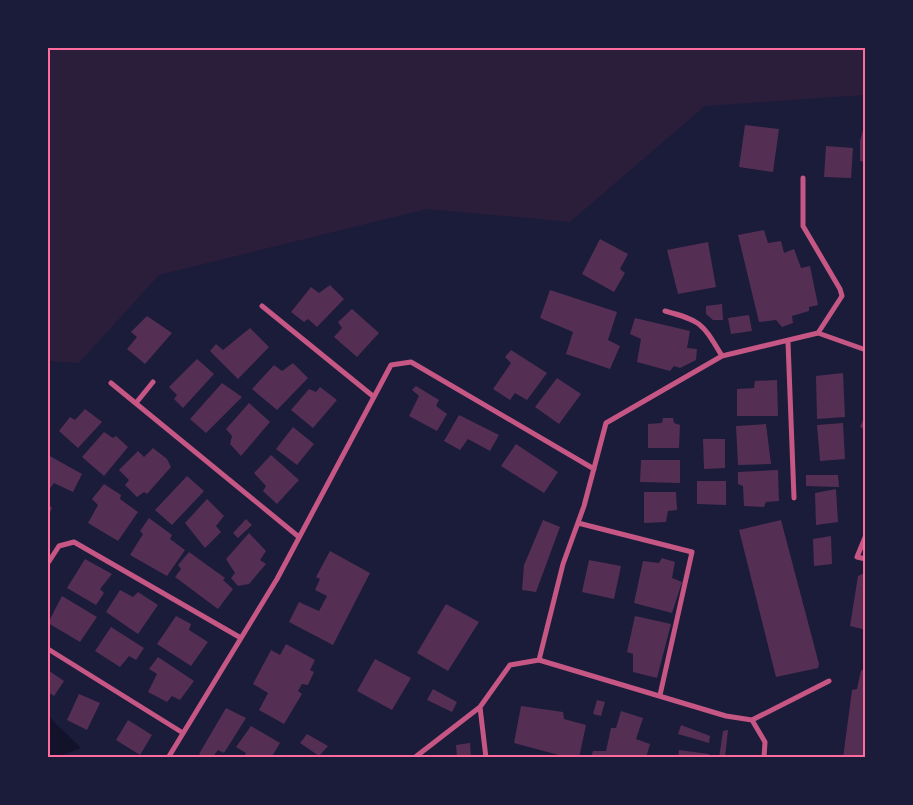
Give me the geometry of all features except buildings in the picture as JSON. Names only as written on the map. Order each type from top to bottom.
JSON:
[{"type":"street","points":[[803,178],[803,226],[840,289],[842,296],[818,334]]},
{"type":"street","points":[[262,306],[374,397]]},
{"type":"street","points":[[665,311],[695,319],[707,332],[722,356]]},
{"type":"street","points":[[539,660],[563,564],[578,523],[606,423],[722,356],[818,334],[866,350]]},
{"type":"street","points":[[788,342],[794,498]]},
{"type":"street","points":[[168,758],[299,538],[391,365],[411,362],[594,469]]},
{"type":"street","points":[[136,403],[153,382]]},
{"type":"street","points":[[111,383],[299,538]]},
{"type":"street","points":[[578,523],[692,552],[660,695]]},
{"type":"street","points":[[866,536],[857,556],[866,559]]},
{"type":"street","points":[[48,563],[59,546],[74,542],[241,638]]},
{"type":"street","points":[[48,649],[183,733]]},
{"type":"street","points":[[414,758],[480,707],[510,666],[539,660],[726,716],[752,720],[829,680]]},
{"type":"street","points":[[480,707],[486,758]]},
{"type":"street","points":[[752,720],[765,742],[764,758]]},
{"type":"shaded area","points":[[48,48],[865,48],[865,95],[705,106],[570,222],[427,209],[159,275],[79,363],[48,361]]},
{"type":"shaded area","points":[[48,716],[81,748],[57,757],[48,757]]}]
